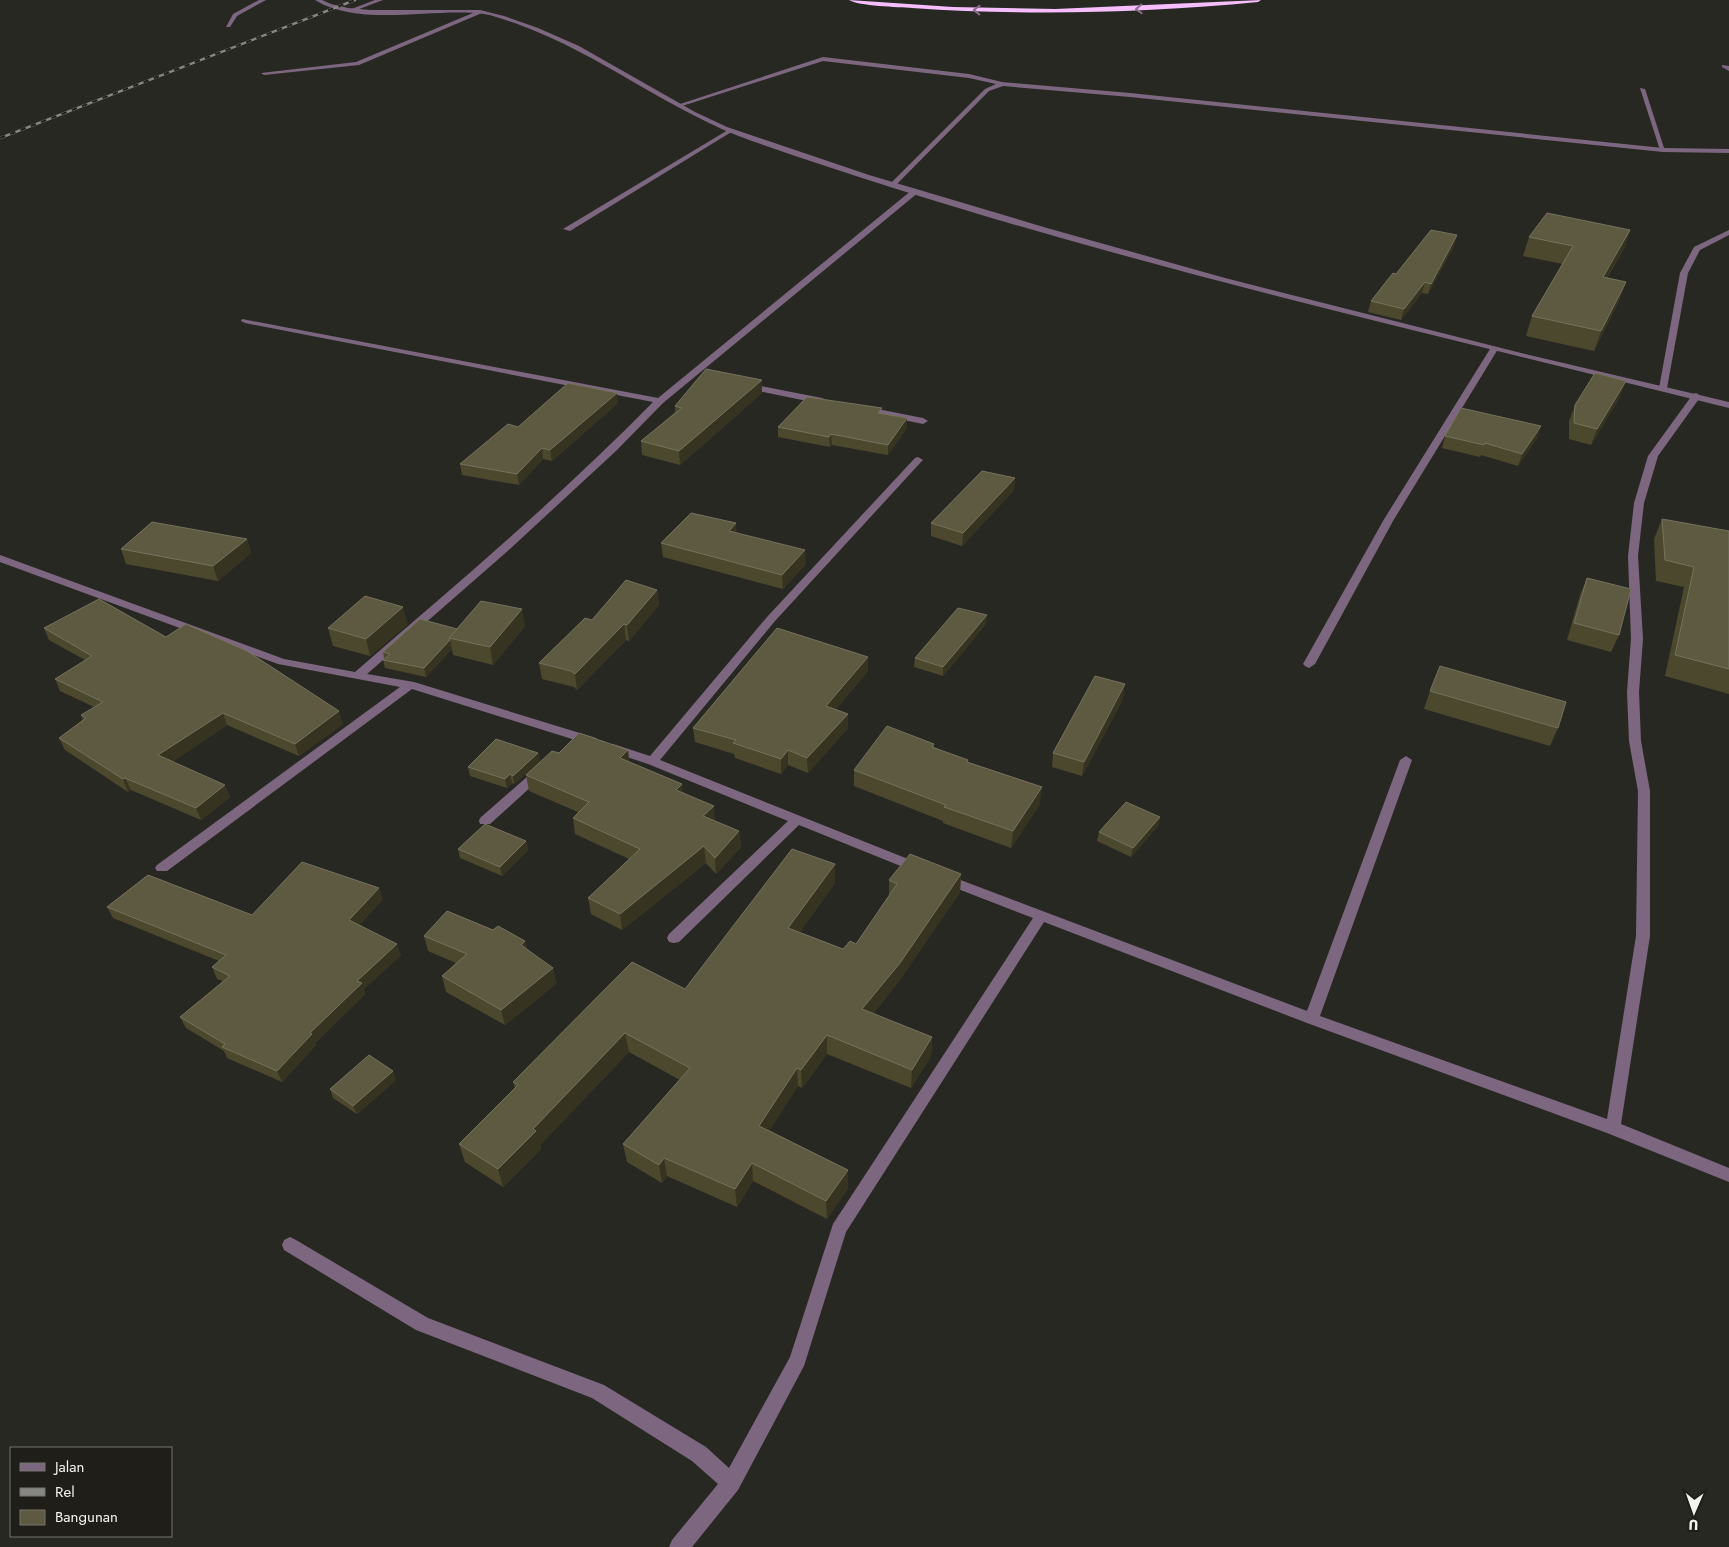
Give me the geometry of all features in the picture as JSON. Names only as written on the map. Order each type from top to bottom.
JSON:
[{"type":"highway","points":[[852,0],[924,8],[1071,12],[1163,8],[1258,0]]},
{"type":"street","points":[[228,26],[236,15],[263,0]]},
{"type":"street","points":[[318,0],[326,6],[352,10],[480,12],[511,19],[598,57],[680,105],[730,130],[778,148],[915,192],[1182,268],[1494,349],[1729,405]]},
{"type":"street","points":[[352,10],[380,0]]},
{"type":"street","points":[[264,73],[357,64],[480,12]]},
{"type":"street","points":[[680,105],[823,59],[969,76],[1002,84],[1091,91],[1663,150],[1729,151]]},
{"type":"street","points":[[894,185],[987,90],[1002,84]]},
{"type":"street","points":[[1642,89],[1663,150]]},
{"type":"street","points":[[567,229],[730,130]]},
{"type":"street","points":[[358,675],[507,546],[613,449],[660,401],[695,376],[915,192]]},
{"type":"street","points":[[1664,388],[1684,273],[1697,249],[1729,232]]},
{"type":"street","points":[[245,321],[660,401]]},
{"type":"street","points":[[1309,664],[1388,521],[1494,349]]},
{"type":"street","points":[[738,385],[836,404]]},
{"type":"street","points":[[1612,1128],[1643,936],[1644,791],[1635,741],[1633,692],[1637,639],[1634,547],[1639,503],[1653,456],[1696,396]]},
{"type":"street","points":[[855,408],[923,421]]},
{"type":"street","points":[[652,761],[770,619],[918,460]]},
{"type":"street","points":[[0,558],[282,662],[410,685],[579,736],[652,761],[976,892],[1312,1019],[1612,1128],[1729,1175]]},
{"type":"street","points":[[162,868],[410,685]]},
{"type":"street","points":[[565,750],[579,736]]},
{"type":"street","points":[[1312,1019],[1406,760]]},
{"type":"street","points":[[486,821],[550,762]]},
{"type":"street","points":[[674,938],[798,819]]},
{"type":"street","points":[[680,1547],[730,1483],[798,1360],[839,1229],[1041,916]]},
{"type":"street","points":[[290,1244],[422,1324],[598,1391],[699,1454],[730,1483]]},
{"type":"building","points":[[1547,213],[1630,230],[1603,277],[1626,282],[1601,331],[1532,316],[1573,246],[1529,237]]},
{"type":"building","points":[[1431,230],[1457,235],[1431,284],[1425,282],[1404,309],[1371,301],[1393,273],[1396,274]]},
{"type":"building","points":[[706,369],[762,380],[679,451],[641,441],[682,408],[675,406]]},
{"type":"building","points":[[1595,373],[1626,381],[1597,429],[1574,423],[1575,405]]},
{"type":"building","points":[[568,383],[617,393],[550,450],[542,448],[517,474],[460,464],[508,424],[518,427]]},
{"type":"building","points":[[807,397],[882,408],[878,413],[907,418],[888,445],[831,434],[829,437],[778,427]]},
{"type":"building","points":[[1461,408],[1541,426],[1522,454],[1485,443],[1484,445],[1445,436]]},
{"type":"building","points":[[982,471],[1015,478],[963,533],[931,523]]},
{"type":"building","points":[[691,513],[736,523],[729,531],[805,550],[782,575],[661,543]]},
{"type":"building","points":[[1662,519],[1729,531],[1729,669],[1675,655],[1694,567],[1665,560]]},
{"type":"building","points":[[152,522],[247,539],[213,566],[121,549]]},
{"type":"building","points":[[1587,578],[1631,589],[1619,635],[1574,623]]},
{"type":"building","points":[[626,580],[657,590],[627,625],[624,624],[575,674],[571,671],[539,663],[585,618],[592,620]]},
{"type":"building","points":[[365,596],[403,607],[366,639],[328,628]]},
{"type":"building","points":[[99,599],[166,637],[186,624],[247,651],[339,711],[295,744],[223,713],[158,755],[225,785],[196,808],[125,778],[123,779],[59,738],[86,718],[81,715],[103,702],[55,679],[92,656],[44,628]]},
{"type":"building","points":[[481,601],[522,609],[490,647],[449,638]]},
{"type":"building","points":[[958,608],[987,615],[943,667],[915,658]]},
{"type":"building","points":[[420,619],[457,629],[449,638],[450,640],[424,668],[383,660],[390,654],[383,652]]},
{"type":"building","points":[[777,628],[868,657],[826,706],[848,714],[807,758],[788,750],[781,759],[733,743],[736,740],[693,728]]},
{"type":"building","points":[[1440,666],[1566,702],[1558,728],[1430,691]]},
{"type":"building","points":[[1095,676],[1125,684],[1084,762],[1053,753]]},
{"type":"building","points":[[887,726],[934,744],[932,747],[968,760],[967,762],[1042,787],[1013,831],[944,807],[946,805],[854,770]]},
{"type":"building","points":[[579,733],[628,750],[620,758],[682,784],[676,790],[714,806],[703,816],[739,831],[715,858],[704,846],[620,914],[588,898],[640,849],[573,818],[589,802],[526,775],[552,751],[559,753]]},
{"type":"building","points":[[496,739],[538,753],[513,776],[510,774],[505,779],[468,767]]},
{"type":"building","points":[[1126,802],[1160,817],[1133,848],[1099,832]]},
{"type":"building","points":[[485,824],[526,841],[500,867],[458,849]]},
{"type":"building","points":[[792,849],[835,864],[788,928],[843,949],[850,941],[856,944],[897,884],[889,880],[910,854],[961,874],[900,963],[862,1009],[932,1037],[912,1070],[827,1035],[801,1070],[797,1068],[759,1126],[848,1170],[826,1201],[752,1163],[735,1189],[664,1158],[659,1165],[623,1144],[690,1068],[625,1033],[533,1129],[536,1131],[498,1169],[459,1144],[518,1085],[513,1082],[632,962],[685,989]]},
{"type":"building","points":[[302,862],[379,888],[349,920],[397,944],[357,981],[362,983],[310,1033],[312,1034],[277,1071],[222,1047],[225,1044],[180,1017],[230,976],[212,967],[226,955],[107,907],[148,875],[252,915]]},
{"type":"building","points":[[447,911],[493,930],[498,926],[525,941],[521,945],[553,968],[501,1010],[442,976],[467,954],[424,936]]},
{"type":"building","points":[[369,1055],[393,1071],[353,1106],[330,1089]]},
{"type":"railway","points":[[0,138],[355,0]]}]
